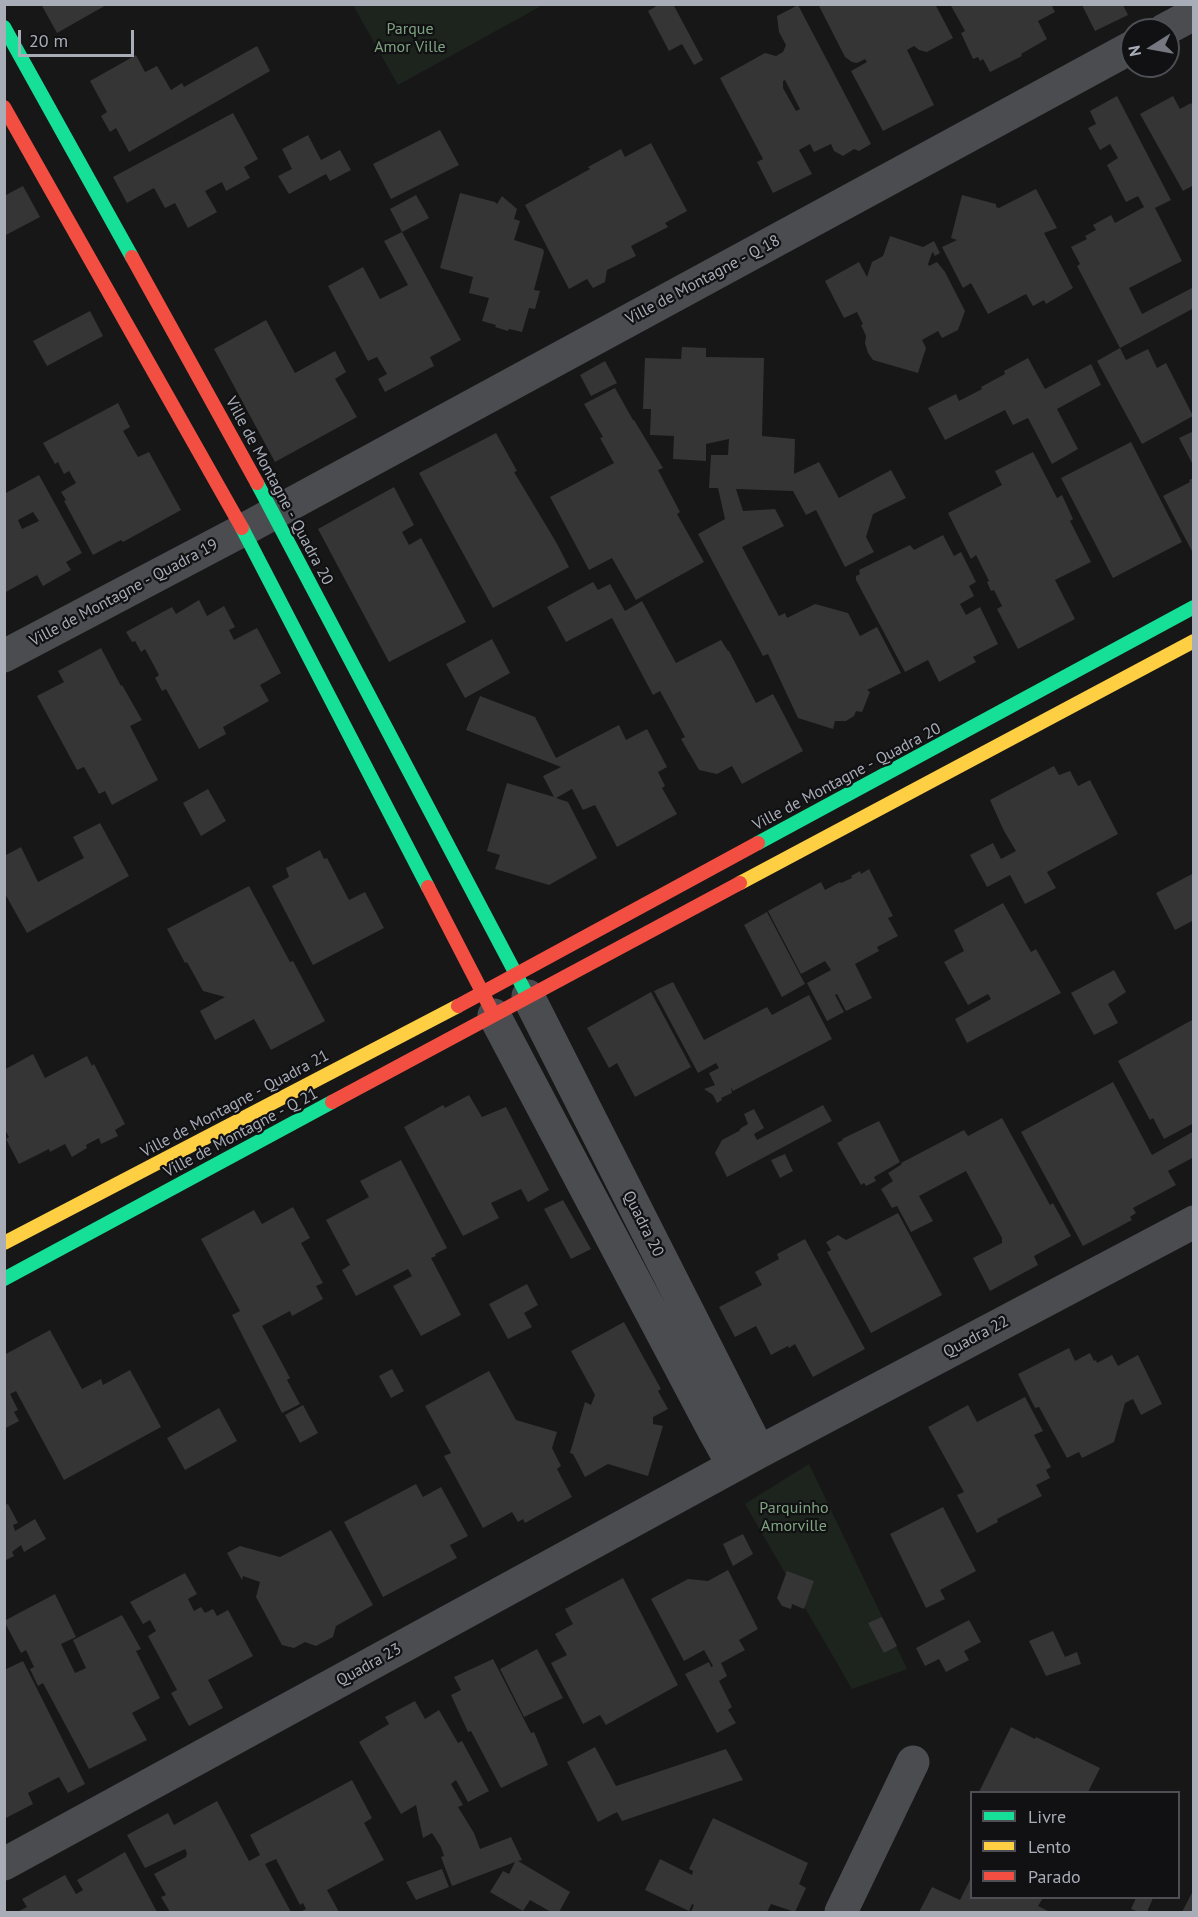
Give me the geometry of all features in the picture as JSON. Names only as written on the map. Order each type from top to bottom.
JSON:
[{"type":"street","points":[[1180,21],[1194,14]]},
{"type":"street","name":"Ville de Montagne - Quadra 20","points":[[8,41],[274,513],[522,986]]},
{"type":"street","name":"Ville de Montagne - Q 18","points":[[243,530],[1120,54]]},
{"type":"street","points":[[4,107],[243,530],[488,1004]]},
{"type":"street","name":"Ville de Montagne - Quadra 19","points":[[4,656],[243,530]]},
{"type":"street","name":"Ville de Montagne - Quadra 20","points":[[488,1004],[1194,608]]},
{"type":"street","name":"Ville de Montagne - Quadra 20","points":[[488,1004],[1194,641]]},
{"type":"street","name":"Quadra 20","points":[[522,986],[746,1459]]},
{"type":"street","name":"Quadra 20","points":[[488,1004],[714,1431],[746,1459]]},
{"type":"street","name":"Ville de Montagne - Quadra 21","points":[[4,1243],[488,1004]]},
{"type":"street","name":"Ville de Montagne - Q 21","points":[[4,1279],[488,1004]]},
{"type":"street","name":"Quadra 22","points":[[746,1459],[1194,1222]]},
{"type":"street","name":"Quadra 23","points":[[4,1864],[746,1459]]},
{"type":"street","points":[[841,1912],[913,1762]]},
{"type":"green space","name":"Parque Amor Ville","points":[[353,5],[543,5],[398,85]]},
{"type":"green space","name":"Parquinho Amorville","points":[[809,1464],[907,1669],[852,1689],[745,1504]]},
{"type":"building","points":[[41,4],[108,4],[57,33]]},
{"type":"building","points":[[660,4],[673,4],[703,60],[694,65],[682,44],[669,51],[648,11]]},
{"type":"building","points":[[818,4],[935,4],[953,38],[927,52],[914,46],[907,50],[934,105],[883,131],[851,71],[867,62],[865,59],[857,63],[852,62],[845,57]]},
{"type":"building","points":[[950,4],[1051,4],[1055,12],[1038,21],[1047,39],[1021,54],[1022,56],[990,72],[983,59],[980,61],[978,57],[973,59],[961,33],[965,31]]},
{"type":"building","points":[[798,5],[871,144],[859,151],[854,149],[843,156],[834,151],[831,144],[814,152],[810,144],[799,150],[812,174],[773,193],[757,162],[763,159],[720,78],[765,53],[776,56],[783,52],[786,45],[779,32],[777,16]],"holes":[[[785,80],[800,109],[796,111],[783,88],[783,81]]]},
{"type":"building","points":[[1082,5],[1123,5],[1128,15],[1095,31]]},
{"type":"building","points":[[257,46],[270,71],[129,152],[116,128],[110,132],[101,116],[107,112],[90,81],[136,55],[145,72],[157,66],[171,90],[182,83],[184,87]]},
{"type":"building","points":[[1117,96],[1171,200],[1155,208],[1182,261],[1129,288],[1142,314],[1194,287],[1194,308],[1120,348],[1077,266],[1080,264],[1071,247],[1087,239],[1085,236],[1096,230],[1093,225],[1111,215],[1115,223],[1144,207],[1138,196],[1126,202],[1107,165],[1118,158],[1110,144],[1100,150],[1088,128],[1096,124],[1090,111]]},
{"type":"building","points":[[1173,96],[1180,109],[1191,103],[1194,108],[1194,185],[1183,191],[1140,114]]},
{"type":"building","points":[[233,113],[258,159],[244,167],[250,178],[226,191],[222,182],[205,191],[217,212],[188,228],[175,203],[165,208],[154,188],[127,203],[113,177]]},
{"type":"building","points":[[440,130],[459,165],[391,199],[373,164]]},
{"type":"building","points":[[308,135],[321,160],[340,150],[351,170],[330,181],[326,174],[289,194],[278,176],[292,169],[282,149]]},
{"type":"building","points":[[651,143],[687,211],[665,223],[668,227],[631,246],[636,256],[607,270],[605,282],[593,288],[587,279],[569,289],[525,205],[621,149],[625,157]]},
{"type":"building","points":[[23,186],[40,217],[4,236],[4,196]]},
{"type":"building","points":[[1036,189],[1057,228],[1044,233],[1073,288],[1046,304],[1044,300],[1033,306],[1026,294],[988,314],[971,283],[963,288],[942,247],[957,240],[951,238],[962,195],[996,204],[999,208]]},
{"type":"building","points":[[460,193],[497,204],[502,196],[517,209],[514,219],[520,221],[514,240],[543,249],[534,290],[540,291],[535,309],[529,308],[522,332],[509,329],[508,331],[482,321],[489,298],[469,293],[473,277],[440,268]]},
{"type":"building","points":[[416,195],[429,218],[402,232],[390,209]]},
{"type":"building","points":[[402,232],[461,340],[430,357],[434,366],[385,392],[378,379],[387,374],[377,357],[368,361],[328,286],[363,267],[380,299],[408,285],[384,241]]},
{"type":"building","points":[[890,236],[923,247],[934,241],[940,253],[935,256],[933,252],[928,264],[929,266],[937,262],[945,272],[965,311],[958,330],[942,338],[938,331],[922,340],[926,348],[918,373],[873,360],[868,353],[865,343],[866,336],[861,325],[863,324],[857,312],[844,318],[825,281],[859,262],[867,277],[872,262],[883,256]]},
{"type":"building","points":[[90,311],[103,336],[47,366],[33,341]]},
{"type":"building","points":[[266,320],[295,373],[335,351],[346,372],[335,379],[357,417],[275,462],[214,349]]},
{"type":"building","points":[[682,347],[706,348],[706,357],[764,358],[762,436],[795,439],[794,474],[819,462],[839,498],[891,470],[906,498],[873,514],[866,537],[874,552],[845,567],[816,510],[806,515],[793,491],[736,489],[743,511],[775,509],[784,526],[742,547],[779,616],[785,613],[787,618],[815,604],[848,613],[860,636],[877,627],[901,673],[867,690],[870,692],[862,712],[856,711],[854,716],[846,721],[835,721],[833,729],[798,718],[768,654],[763,656],[698,534],[725,519],[718,488],[709,488],[711,455],[728,455],[729,439],[706,444],[706,461],[673,459],[674,436],[650,435],[651,409],[643,409],[645,358],[681,359]]},
{"type":"building","points":[[1120,348],[1126,360],[1148,349],[1157,368],[1166,363],[1193,416],[1142,444],[1097,361]]},
{"type":"building","points":[[1028,358],[1045,389],[1091,364],[1101,385],[1057,409],[1078,449],[1052,464],[1028,418],[1013,425],[1005,410],[945,440],[928,408],[956,394],[959,401],[982,389],[981,387],[1005,374],[1004,371]]},
{"type":"building","points":[[605,361],[617,383],[591,396],[580,375]]},
{"type":"building","points":[[615,388],[663,468],[658,470],[680,512],[677,514],[704,562],[636,600],[612,558],[589,570],[550,497],[614,463],[600,438],[603,437],[584,404]]},
{"type":"building","points":[[118,403],[130,427],[123,431],[138,457],[149,452],[181,510],[123,542],[121,540],[93,555],[61,492],[76,483],[69,471],[64,474],[58,462],[55,464],[43,443]]},
{"type":"building","points":[[1194,431],[1194,467],[1179,438]]},
{"type":"building","points":[[496,433],[517,471],[514,472],[569,567],[493,608],[419,473]]},
{"type":"building","points":[[1131,442],[1182,542],[1113,578],[1061,478]]},
{"type":"building","points":[[1033,452],[1057,498],[1062,495],[1073,519],[1070,521],[1091,562],[1055,580],[1075,619],[1018,649],[997,609],[1002,606],[994,590],[991,591],[987,582],[989,581],[976,555],[971,559],[948,513],[1002,485],[995,471]]},
{"type":"building","points":[[39,475],[82,553],[66,562],[71,570],[43,586],[37,575],[4,593],[4,494]],"holes":[[[33,512],[39,521],[22,529],[18,520]]]},
{"type":"building","points":[[1194,478],[1194,555],[1163,496]]},
{"type":"building","points":[[394,487],[414,525],[402,532],[409,545],[421,538],[466,622],[389,662],[318,529]]},
{"type":"building","points":[[943,535],[954,556],[961,552],[976,582],[969,586],[974,596],[960,604],[966,615],[980,607],[998,644],[973,657],[976,662],[939,682],[928,660],[905,672],[856,580],[856,576],[860,574],[859,570],[910,545],[914,550]]},
{"type":"building","points":[[593,582],[598,590],[610,584],[625,611],[642,601],[676,663],[721,640],[756,703],[773,694],[803,751],[742,784],[732,766],[717,774],[699,770],[681,739],[685,737],[660,691],[653,695],[612,618],[566,642],[547,607]]},
{"type":"building","points":[[199,600],[207,616],[224,606],[235,627],[229,630],[234,640],[257,628],[281,673],[260,685],[269,701],[223,727],[226,734],[199,749],[166,689],[162,691],[155,678],[159,675],[145,649],[141,652],[126,632],[172,607],[176,614]]},
{"type":"building","points":[[492,639],[510,673],[465,698],[446,664]]},
{"type":"building","points":[[101,648],[142,720],[130,726],[158,780],[112,805],[105,791],[99,794],[84,767],[77,770],[37,696],[64,682],[58,671]]},
{"type":"building","points":[[480,696],[535,717],[556,758],[619,725],[626,740],[647,729],[667,767],[658,772],[665,786],[662,788],[677,814],[617,847],[595,805],[583,810],[572,789],[556,798],[568,802],[597,858],[549,885],[495,869],[500,855],[487,851],[507,783],[554,797],[543,776],[561,767],[466,730]]},
{"type":"building","points":[[1054,766],[1059,775],[1070,771],[1078,786],[1090,780],[1118,834],[1047,872],[1056,888],[1025,904],[1010,875],[987,887],[970,855],[993,843],[1001,859],[1016,851],[990,800]]},
{"type":"building","points":[[208,789],[226,821],[201,836],[183,803]]},
{"type":"building","points":[[100,823],[129,876],[27,933],[4,892],[4,856],[21,847],[38,882],[84,858],[73,837]]},
{"type":"building","points":[[320,850],[324,859],[327,858],[349,900],[365,892],[384,928],[313,965],[272,886],[289,877],[286,868]]},
{"type":"building","points":[[869,869],[893,916],[888,918],[898,936],[877,947],[879,951],[855,964],[872,998],[846,1011],[837,994],[835,995],[844,1012],[827,1021],[807,983],[831,970],[825,961],[801,974],[768,911],[821,882],[825,890],[852,878],[851,876],[860,871],[861,874]]},
{"type":"building","points":[[1194,873],[1194,920],[1175,930],[1156,893]]},
{"type":"building","points":[[249,886],[325,1021],[271,1050],[254,1019],[215,1040],[200,1011],[225,997],[203,991],[167,929]]},
{"type":"building","points":[[1003,903],[1031,952],[1036,949],[1061,993],[967,1043],[955,1019],[991,999],[988,994],[968,1005],[944,962],[964,951],[954,930]]},
{"type":"building","points":[[767,912],[805,984],[782,997],[744,925]]},
{"type":"building","points":[[1114,970],[1126,992],[1108,1004],[1118,1023],[1094,1035],[1071,993]]},
{"type":"building","points":[[673,982],[704,1040],[767,1007],[772,1015],[809,995],[832,1039],[733,1091],[731,1087],[732,1093],[721,1098],[722,1100],[717,1103],[713,1095],[704,1089],[715,1085],[709,1073],[719,1068],[716,1063],[698,1073],[654,991]]},
{"type":"building","points":[[651,992],[691,1067],[635,1097],[617,1063],[609,1068],[587,1028]]},
{"type":"building","points":[[1192,1020],[1194,1023],[1194,1096],[1192,1097],[1194,1123],[1164,1139],[1153,1118],[1150,1120],[1118,1061]]},
{"type":"building","points":[[33,1054],[45,1078],[87,1056],[92,1066],[94,1064],[125,1124],[115,1130],[118,1136],[101,1144],[99,1138],[72,1157],[65,1144],[19,1164],[6,1139],[9,1137],[4,1128],[4,1070]]},
{"type":"building","points":[[1113,1082],[1152,1155],[1194,1131],[1194,1157],[1168,1171],[1176,1185],[1133,1208],[1136,1213],[1130,1217],[1132,1220],[1083,1246],[1021,1132]]},
{"type":"building","points":[[469,1095],[482,1117],[506,1107],[549,1190],[528,1202],[521,1189],[491,1203],[499,1218],[463,1236],[404,1127],[443,1105],[445,1108]]},
{"type":"building","points":[[823,1105],[832,1121],[727,1177],[715,1153],[722,1140],[748,1124],[744,1114],[754,1109],[764,1128],[754,1134],[757,1140]]},
{"type":"building","points":[[1002,1118],[1050,1205],[1053,1203],[1071,1236],[1034,1256],[1038,1265],[990,1291],[973,1258],[1002,1243],[1002,1238],[966,1171],[919,1196],[933,1221],[911,1232],[897,1206],[892,1208],[881,1189],[893,1181],[888,1173],[901,1163],[964,1130],[968,1136]]},
{"type":"building","points":[[879,1121],[900,1162],[874,1177],[876,1181],[866,1186],[864,1183],[861,1185],[837,1143]]},
{"type":"building","points":[[785,1154],[793,1171],[780,1178],[771,1160]]},
{"type":"building","points":[[401,1160],[447,1248],[431,1258],[461,1315],[421,1336],[393,1286],[412,1276],[408,1269],[356,1296],[342,1270],[350,1265],[326,1220],[369,1197],[360,1181]]},
{"type":"building","points":[[563,1200],[591,1249],[571,1259],[544,1209]]},
{"type":"building","points":[[293,1207],[310,1238],[301,1243],[323,1283],[316,1286],[323,1299],[292,1316],[290,1311],[262,1326],[290,1378],[287,1380],[300,1404],[282,1413],[232,1315],[240,1311],[201,1239],[254,1210],[262,1224]]},
{"type":"building","points":[[898,1213],[942,1295],[871,1333],[827,1252],[831,1250],[826,1242],[838,1235],[846,1240]]},
{"type":"building","points":[[805,1239],[865,1349],[813,1377],[795,1344],[771,1355],[756,1326],[735,1337],[719,1307],[762,1285],[755,1272],[779,1259],[777,1254]]},
{"type":"building","points":[[527,1284],[538,1305],[524,1313],[532,1327],[508,1339],[489,1304]]},
{"type":"building","points":[[624,1322],[661,1389],[658,1391],[668,1409],[653,1417],[653,1424],[663,1426],[648,1476],[608,1464],[585,1477],[573,1454],[570,1453],[585,1402],[591,1405],[595,1395],[571,1351]]},
{"type":"building","points":[[50,1330],[82,1389],[101,1379],[103,1385],[130,1370],[161,1427],[64,1480],[16,1391],[10,1394],[18,1410],[14,1412],[19,1421],[4,1429],[4,1355]]},
{"type":"building","points":[[1069,1348],[1075,1361],[1090,1353],[1097,1363],[1112,1355],[1118,1366],[1138,1355],[1162,1404],[1141,1415],[1133,1399],[1125,1403],[1114,1442],[1082,1458],[1079,1452],[1067,1458],[1039,1407],[1035,1408],[1018,1374]]},
{"type":"building","points":[[392,1369],[404,1391],[391,1398],[379,1376]]},
{"type":"building","points":[[489,1371],[516,1420],[557,1432],[552,1448],[561,1466],[557,1469],[572,1497],[525,1523],[523,1519],[518,1522],[512,1512],[483,1528],[444,1456],[451,1453],[425,1406]]},
{"type":"building","points":[[1025,1397],[1043,1431],[1034,1435],[1051,1467],[1046,1470],[1050,1478],[1036,1485],[1042,1496],[997,1519],[998,1522],[977,1533],[957,1495],[964,1492],[928,1427],[968,1405],[977,1422]]},
{"type":"building","points":[[303,1405],[318,1433],[300,1443],[285,1415]]},
{"type":"building","points":[[219,1408],[237,1441],[185,1470],[167,1438]]},
{"type":"building","points":[[416,1484],[423,1497],[441,1487],[468,1536],[450,1545],[457,1558],[383,1597],[344,1522]]},
{"type":"building","points":[[8,1504],[18,1523],[13,1525],[15,1531],[35,1519],[46,1539],[24,1552],[21,1545],[12,1552],[14,1556],[4,1561],[4,1505]]},
{"type":"building","points":[[943,1507],[976,1571],[940,1590],[945,1599],[926,1608],[890,1534]]},
{"type":"building","points":[[331,1530],[373,1605],[336,1626],[333,1637],[316,1646],[305,1642],[294,1648],[282,1645],[256,1597],[260,1582],[243,1576],[242,1580],[227,1553],[240,1546],[280,1557]]},
{"type":"building","points":[[743,1534],[753,1554],[733,1566],[723,1544]]},
{"type":"building","points":[[728,1570],[758,1629],[739,1640],[745,1650],[721,1663],[727,1676],[719,1681],[732,1707],[728,1710],[736,1723],[717,1733],[685,1674],[709,1662],[711,1667],[713,1666],[704,1650],[684,1661],[651,1599],[688,1579],[708,1581]]},
{"type":"building","points":[[787,1571],[814,1581],[804,1609],[792,1604],[791,1609],[782,1606],[777,1598]]},
{"type":"building","points":[[185,1573],[197,1594],[188,1599],[194,1611],[201,1607],[205,1613],[213,1609],[217,1616],[228,1610],[253,1656],[208,1680],[223,1708],[189,1726],[171,1693],[177,1690],[148,1636],[156,1631],[150,1620],[143,1624],[130,1602]]},
{"type":"building","points":[[623,1578],[678,1685],[606,1725],[600,1715],[583,1724],[551,1663],[567,1655],[555,1634],[573,1624],[565,1609]]},
{"type":"building","points":[[55,1594],[76,1637],[61,1644],[75,1673],[86,1668],[73,1640],[122,1615],[141,1649],[136,1651],[160,1698],[132,1713],[147,1740],[89,1769],[43,1683],[38,1686],[30,1669],[34,1667],[26,1650],[21,1653],[4,1621]]},
{"type":"building","points":[[882,1617],[897,1646],[884,1653],[868,1623]]},
{"type":"building","points":[[969,1620],[981,1642],[964,1651],[969,1660],[946,1672],[939,1659],[925,1666],[916,1648]]},
{"type":"building","points":[[1053,1631],[1065,1657],[1077,1652],[1081,1664],[1046,1676],[1029,1641]]},
{"type":"building","points":[[537,1649],[563,1698],[524,1717],[500,1669]]},
{"type":"building","points":[[493,1659],[531,1733],[534,1732],[548,1765],[501,1788],[471,1731],[468,1732],[451,1695],[461,1690],[454,1677]]},
{"type":"building","points":[[23,1661],[85,1784],[68,1793],[59,1777],[28,1793],[33,1804],[4,1819],[4,1670]]},
{"type":"building","points":[[415,1701],[425,1719],[439,1710],[458,1743],[462,1741],[489,1791],[468,1802],[456,1780],[451,1784],[463,1805],[458,1807],[474,1833],[480,1849],[511,1837],[522,1860],[518,1861],[570,1892],[559,1912],[551,1912],[530,1900],[523,1911],[490,1892],[503,1871],[509,1874],[515,1862],[452,1886],[441,1857],[444,1856],[441,1847],[432,1833],[423,1838],[416,1805],[401,1814],[359,1742],[389,1724],[385,1717]]},
{"type":"building","points":[[1011,1727],[1100,1768],[1088,1791],[979,1791]]},
{"type":"building","points":[[595,1747],[616,1786],[726,1749],[743,1780],[622,1821],[617,1812],[598,1822],[567,1762]]},
{"type":"building","points":[[352,1780],[372,1818],[364,1823],[384,1860],[327,1890],[339,1912],[300,1912],[306,1909],[303,1903],[300,1905],[276,1859],[265,1864],[291,1912],[170,1912],[161,1897],[166,1895],[154,1874],[186,1857],[185,1849],[145,1868],[127,1835],[168,1813],[174,1825],[217,1801],[249,1861],[260,1855],[250,1835]]},
{"type":"building","points":[[713,1818],[808,1863],[799,1884],[806,1888],[795,1912],[771,1904],[767,1912],[691,1912],[694,1905],[692,1904],[689,1911],[645,1890],[660,1859],[692,1875],[693,1871],[689,1869]]},
{"type":"building","points":[[125,1852],[157,1912],[17,1912],[27,1907],[22,1899],[65,1875],[76,1894],[83,1890],[77,1880]]},
{"type":"building","points":[[442,1869],[449,1887],[416,1900],[406,1882]]},
{"type":"building","points":[[970,1880],[970,1899],[1042,1899],[1038,1906],[1050,1912],[919,1912],[932,1887],[960,1900]]},
{"type":"building","points":[[1194,1889],[1194,1912],[1182,1912]]},
{"type":"building","points":[[1136,1899],[1153,1899],[1147,1912],[1131,1909]]},
{"type":"traffic: fast","points":[[4,27],[132,257]]},
{"type":"traffic: fast","points":[[257,483],[527,995]]},
{"type":"traffic: fast","points":[[242,528],[428,887]]},
{"type":"traffic: fast","points":[[758,843],[1194,607]]},
{"type":"traffic: fast","points":[[4,1279],[332,1102]]},
{"type":"traffic: slow","points":[[740,883],[1194,641]]},
{"type":"traffic: slow","points":[[4,1243],[458,1006]]},
{"type":"traffic: jam","points":[[4,107],[242,528]]},
{"type":"traffic: jam","points":[[132,257],[257,483]]},
{"type":"traffic: jam","points":[[458,1006],[758,843]]},
{"type":"traffic: jam","points":[[332,1102],[740,883]]},
{"type":"traffic: jam","points":[[428,887],[493,1013]]}]
